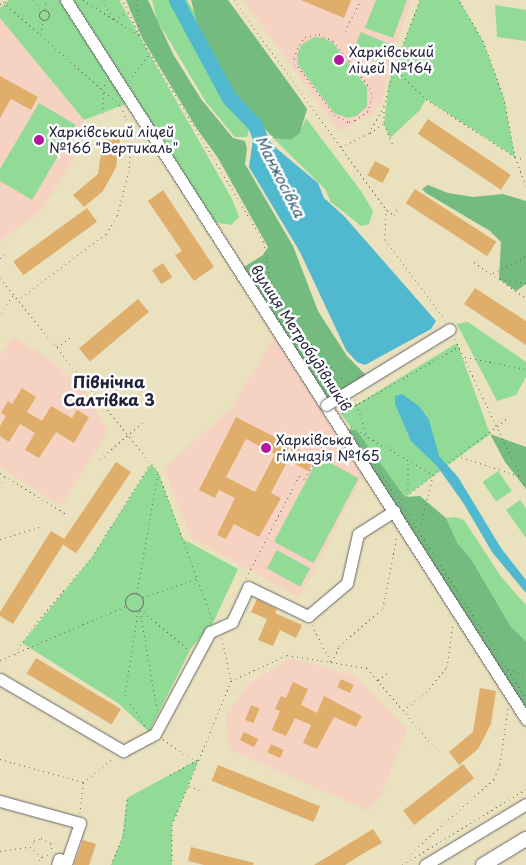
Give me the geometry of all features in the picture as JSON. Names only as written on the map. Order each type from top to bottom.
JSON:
[{"type":"main road","points":[[483,865],[526,839]]},
{"type":"street","name":"вулиця Метробудівників","points":[[66,1],[122,89],[331,402],[397,515],[526,719]]},
{"type":"street","points":[[331,402],[450,328]]},
{"type":"street","points":[[0,679],[123,751],[155,734],[206,639],[217,629],[232,622],[248,587],[308,616],[348,583],[358,534],[397,515]]},
{"type":"street","points":[[0,801],[80,823],[67,861],[59,859],[57,865]]},
{"type":"street","points":[[425,865],[526,804]]},
{"type":"path","points":[[0,4],[9,0]]},
{"type":"path","points":[[33,0],[41,10]]},
{"type":"path","points":[[45,10],[46,0]]},
{"type":"path","points":[[83,0],[139,36]]},
{"type":"path","points":[[102,0],[114,19],[129,12]]},
{"type":"path","points":[[122,0],[139,36],[264,242],[269,276],[285,314],[331,402],[346,420]]},
{"type":"path","points":[[137,0],[139,36]]},
{"type":"path","points":[[234,0],[386,210],[394,215],[399,206]]},
{"type":"path","points":[[345,31],[361,0]]},
{"type":"path","points":[[369,133],[384,106],[394,68],[420,0]]},
{"type":"path","points":[[459,0],[483,41],[504,98],[515,157],[526,186]]},
{"type":"path","points":[[48,12],[66,1]]},
{"type":"path","points":[[3,2],[121,106],[126,118],[131,147],[129,171],[117,216],[106,234],[18,300]]},
{"type":"path","points":[[41,10],[39,16],[43,20],[41,35]]},
{"type":"path","points":[[41,10],[48,12]]},
{"type":"path","points":[[43,20],[48,18],[48,12]]},
{"type":"path","points":[[319,34],[327,36],[334,41],[370,88],[372,97],[368,112],[355,120],[340,119],[296,64],[295,50],[305,37],[319,34]]},
{"type":"path","points":[[122,89],[149,53]]},
{"type":"path","points":[[394,68],[426,99],[515,157],[523,159]]},
{"type":"path","points":[[102,113],[103,90],[111,71]]},
{"type":"path","points":[[384,106],[384,124],[393,145]]},
{"type":"path","points":[[341,147],[384,124]]},
{"type":"path","points":[[386,210],[385,240],[450,328],[526,488]]},
{"type":"path","points":[[0,258],[6,253]]},
{"type":"path","points":[[492,274],[526,256]]},
{"type":"path","points":[[474,262],[526,298]]},
{"type":"path","points":[[0,278],[158,472],[197,578],[227,651],[232,681],[172,825],[172,865]]},
{"type":"path","points":[[498,279],[526,283]]},
{"type":"path","points":[[0,313],[14,295]]},
{"type":"path","points":[[285,314],[351,391],[358,404],[367,437]]},
{"type":"path","points":[[57,348],[74,336]]},
{"type":"path","points":[[342,414],[459,346]]},
{"type":"path","points":[[464,357],[526,369]]},
{"type":"path","points":[[401,500],[433,474],[440,472],[461,457],[509,417]]},
{"type":"path","points":[[100,459],[143,422]]},
{"type":"path","points":[[356,434],[350,426],[408,463],[433,474]]},
{"type":"path","points":[[246,580],[299,476],[305,479],[332,428]]},
{"type":"path","points":[[367,451],[401,500],[526,698]]},
{"type":"path","points":[[461,457],[519,476]]},
{"type":"path","points":[[408,463],[408,494]]},
{"type":"path","points":[[15,654],[31,629],[92,557],[151,464]]},
{"type":"path","points":[[137,593],[158,472]]},
{"type":"path","points":[[0,473],[66,514]]},
{"type":"path","points":[[420,530],[432,490],[433,474]]},
{"type":"path","points":[[2,482],[5,476]]},
{"type":"path","points":[[331,662],[339,646],[383,608],[393,568],[397,515]]},
{"type":"path","points":[[0,540],[39,527]]},
{"type":"path","points":[[142,598],[197,578]]},
{"type":"path","points":[[137,593],[142,598]]},
{"type":"path","points":[[137,593],[127,596],[126,606],[130,611],[138,611]]},
{"type":"path","points":[[142,598],[140,609],[157,716],[161,708]]},
{"type":"path","points":[[403,711],[426,692],[448,667],[455,605]]},
{"type":"path","points":[[0,660],[126,606]]},
{"type":"path","points":[[140,609],[138,611],[125,695],[149,732],[155,734],[195,761]]},
{"type":"path","points":[[140,609],[190,651],[191,648]]},
{"type":"path","points":[[308,616],[331,662]]},
{"type":"path","points":[[232,681],[287,655],[367,668],[435,748]]},
{"type":"path","points":[[508,669],[526,675]]},
{"type":"path","points":[[377,681],[388,674]]},
{"type":"path","points":[[411,853],[494,779],[500,764],[510,693],[514,678]]},
{"type":"path","points":[[80,823],[84,782],[123,751]]},
{"type":"path","points":[[170,775],[200,758]]},
{"type":"path","points":[[0,760],[84,782]]},
{"type":"path","points":[[188,786],[202,791]]},
{"type":"path","points":[[402,865],[526,789]]},
{"type":"path","points":[[112,865],[124,835],[127,798]]},
{"type":"path","points":[[30,847],[34,840],[41,838],[49,840],[52,852],[42,857],[37,865]]},
{"type":"path","points":[[0,851],[30,847],[42,857]]},
{"type":"shaded area","name":"Харківський ліцей №164","points":[[243,0],[412,0],[388,67],[382,102],[373,113],[339,131]]},
{"type":"shaded area","name":"Харківський ліцей №166 \"Вертикаль\"","points":[[0,18],[84,120],[73,160],[42,209],[0,242]]},
{"type":"shaded area","points":[[13,336],[53,362],[87,395],[108,431],[61,506],[0,467],[0,356]]},
{"type":"shaded area","name":"Харківська гімназія №165","points":[[275,337],[363,477],[299,598],[191,537],[164,469],[231,408]]},
{"type":"shaded area","points":[[290,658],[354,675],[407,729],[381,795],[368,811],[229,749],[226,716],[247,685]]},
{"type":"green space","points":[[9,0],[66,0],[131,102],[84,120],[0,18],[0,8]]},
{"type":"green space","points":[[68,0],[119,0],[232,199],[239,217],[231,225],[212,222]]},
{"type":"green space","points":[[126,0],[148,0],[173,54],[201,99],[233,138],[245,141],[247,149],[245,164],[293,246],[318,311],[347,356],[366,375],[324,401],[239,270],[263,255],[268,247],[218,158],[197,129],[142,38]]},
{"type":"green space","points":[[152,0],[187,0],[255,110],[247,137],[235,137],[206,102],[157,20]]},
{"type":"green space","points":[[191,0],[228,0],[296,93],[307,109],[300,133],[291,140],[273,138],[235,95],[203,45]]},
{"type":"green space","points":[[376,0],[407,0],[393,38],[365,28]]},
{"type":"green space","points":[[420,0],[459,0],[483,41],[504,98],[515,157],[426,99],[420,110],[390,138],[384,124],[389,82]]},
{"type":"green space","points":[[495,5],[526,10],[526,41],[497,37]]},
{"type":"green space","points":[[361,32],[391,45],[383,64],[353,51]]},
{"type":"green space","points":[[314,37],[324,38],[333,43],[367,87],[367,106],[357,116],[348,118],[334,113],[298,65],[297,55],[301,45]]},
{"type":"green space","points":[[39,103],[76,125],[32,200],[0,181],[0,169]]},
{"type":"green space","points":[[306,118],[361,191],[373,211],[369,224],[361,226],[331,202],[325,189],[273,138],[291,140],[300,133]]},
{"type":"green space","points":[[428,185],[448,193],[473,197],[503,194],[526,201],[526,284],[516,291],[499,279],[501,242],[490,231],[426,193],[422,189]]},
{"type":"green space","points":[[468,322],[526,362],[526,377],[516,395],[497,401],[457,324]]},
{"type":"green space","points":[[457,343],[490,434],[405,497],[341,414]]},
{"type":"green space","points":[[350,429],[357,431],[405,497],[420,496],[446,518],[458,544],[471,559],[511,627],[526,641],[526,719],[345,434]]},
{"type":"green space","points":[[490,434],[526,447],[526,489],[505,462]]},
{"type":"green space","points":[[319,457],[359,478],[314,563],[274,542]]},
{"type":"green space","points":[[151,464],[158,472],[183,539],[238,569],[213,623],[191,648],[149,732],[118,703],[22,643],[92,557]]},
{"type":"green space","points":[[498,471],[512,491],[496,502],[482,482]]},
{"type":"green space","points":[[520,500],[526,508],[526,538],[506,510]]},
{"type":"green space","points":[[455,517],[464,520],[502,578],[526,605],[526,641],[511,627],[471,559],[458,544],[446,518]]},
{"type":"green space","points":[[277,550],[310,568],[300,587],[267,568]]},
{"type":"green space","points":[[199,759],[172,825],[172,865],[111,865],[122,838],[127,798]]},
{"type":"water","points":[[255,125],[276,148],[318,183],[324,198],[344,216],[436,321],[431,329],[365,365],[357,362],[346,350],[300,252],[249,167]]},
{"type":"water","points":[[402,394],[419,406],[429,420],[439,456],[458,477],[501,548],[526,580],[526,593],[492,552],[464,504],[437,466],[411,441],[395,404],[395,396]]},
{"type":"building","points":[[301,0],[351,0],[344,18]]},
{"type":"building","points":[[0,76],[38,97],[31,110],[11,99],[0,118]]},
{"type":"building","points":[[428,119],[511,175],[501,190],[418,134]]},
{"type":"building","points":[[104,130],[121,133],[116,167],[103,191],[84,207],[73,195],[98,174]]},
{"type":"building","points":[[375,161],[390,169],[382,183],[367,175]]},
{"type":"building","points":[[415,189],[496,242],[487,256],[406,203]]},
{"type":"building","points":[[163,190],[214,267],[194,281],[175,255],[182,251],[148,201]]},
{"type":"building","points":[[87,208],[97,222],[23,275],[13,261]]},
{"type":"building","points":[[163,263],[172,277],[161,284],[152,270]]},
{"type":"building","points":[[475,288],[526,321],[526,345],[464,304]]},
{"type":"building","points":[[138,299],[149,312],[90,362],[79,348]]},
{"type":"building","points":[[22,388],[36,397],[27,412],[42,421],[51,406],[72,418],[77,410],[89,417],[74,443],[56,432],[39,458],[25,450],[35,433],[20,424],[9,442],[0,436],[0,426],[6,416],[1,413],[8,401],[12,404]]},
{"type":"building","points":[[236,417],[315,458],[308,471],[288,460],[271,493],[281,498],[259,537],[234,524],[226,539],[217,535],[235,498],[219,490],[215,498],[199,490]],"holes":[[[246,439],[275,454],[255,492],[226,477]]]},
{"type":"building","points":[[116,462],[131,472],[76,553],[61,543]]},
{"type":"building","points":[[51,531],[66,540],[13,624],[0,616],[0,612]]},
{"type":"building","points":[[257,599],[277,609],[275,613],[302,625],[296,638],[280,630],[273,646],[258,640],[267,619],[251,612]]},
{"type":"building","points":[[36,658],[121,709],[112,724],[27,673]]},
{"type":"building","points":[[341,679],[354,685],[350,693],[337,687]]},
{"type":"building","points":[[293,682],[308,689],[301,705],[317,713],[324,696],[362,716],[356,727],[334,717],[317,749],[303,743],[311,725],[295,718],[286,736],[272,730],[280,711],[275,709],[281,696],[286,698]]},
{"type":"building","points":[[480,688],[496,691],[491,724],[478,749],[459,765],[449,752],[473,732]]},
{"type":"building","points":[[251,705],[259,708],[254,723],[245,720]]},
{"type":"building","points":[[244,732],[258,739],[254,747],[240,740]]},
{"type":"building","points":[[271,744],[284,750],[280,758],[267,752]]},
{"type":"building","points":[[463,764],[474,778],[414,825],[403,811]]},
{"type":"building","points":[[218,765],[320,806],[314,822],[212,781]]},
{"type":"building","points":[[373,829],[382,843],[345,865],[314,865]]},
{"type":"building","points":[[83,840],[96,844],[89,865],[74,865]]},
{"type":"building","points":[[191,847],[254,863],[253,865],[204,865],[188,861]]},
{"type":"waterway","name":"Манжосівка","points":[[176,0],[229,98],[255,125],[262,143]]},
{"type":"place","name":"Харківський ліцей №164","points":[[339,60]]},
{"type":"place","name":"Харківський ліцей №166 \"Вертикаль\"","points":[[39,140]]},
{"type":"place","name":"Харківська гімназія №165","points":[[266,448]]},
{"type":"district","name":"Північна Салтівка 3","points":[[109,390]]}]
